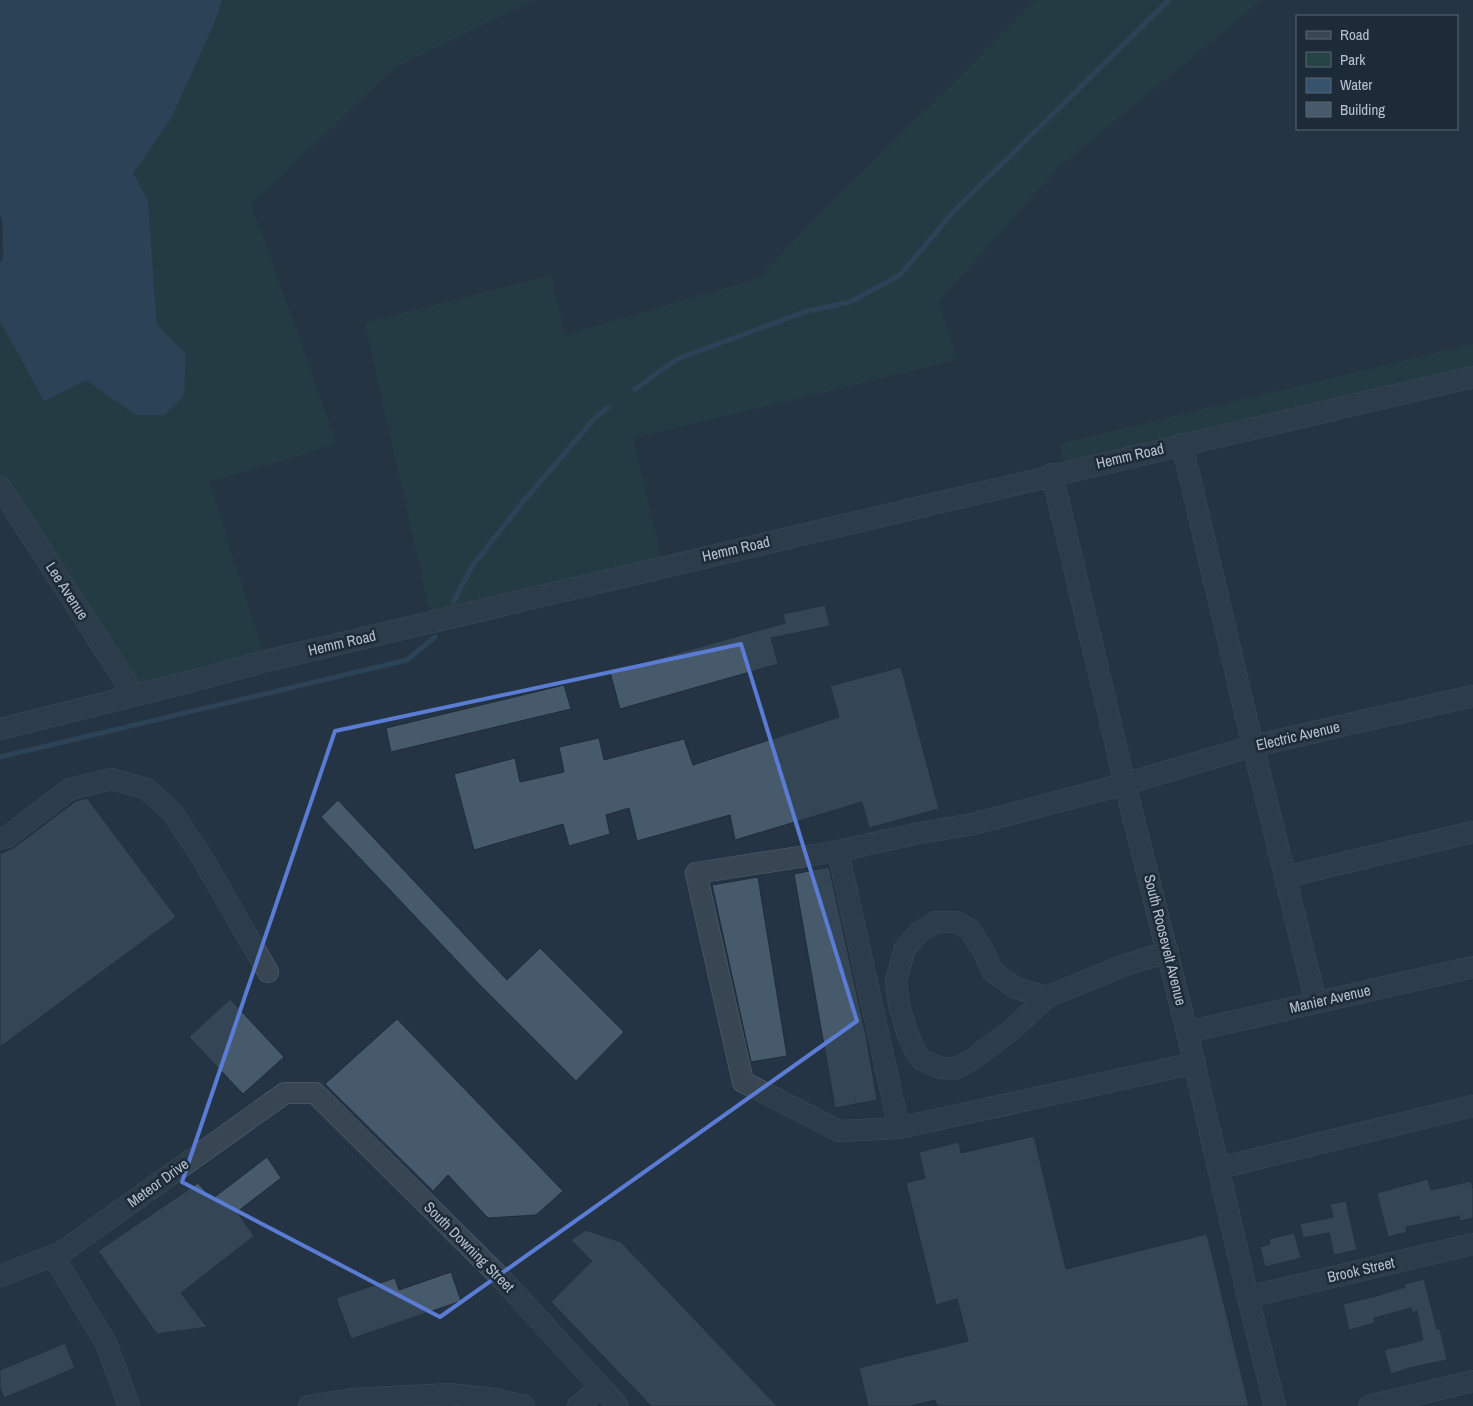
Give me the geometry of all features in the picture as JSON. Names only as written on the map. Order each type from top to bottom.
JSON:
[{"type":"street","name":"Hemm Road","points":[[0,729],[193,681],[266,660],[1052,474],[1473,377]]},
{"type":"street","points":[[1182,444],[1316,1002]]},
{"type":"street","name":"South Roosevelt Avenue","points":[[1052,474],[1125,784],[1188,1032],[1248,1297],[1275,1406]]},
{"type":"street","name":"Lee Avenue","points":[[0,487],[134,695]]},
{"type":"street","name":"Electric Avenue","points":[[899,1128],[839,1130],[743,1082],[696,874],[838,851],[915,834],[973,824],[1125,784],[1253,746],[1473,696]]},
{"type":"street","points":[[0,839],[7,837],[70,789],[111,779],[147,789],[172,812],[203,859],[268,972]]},
{"type":"street","points":[[1285,877],[1473,832]]},
{"type":"street","points":[[838,851],[899,1128],[1195,1063]]},
{"type":"street","points":[[1047,998],[1016,988],[992,971],[984,952],[969,929],[956,922],[936,922],[920,932],[906,948],[896,981],[899,1005],[914,1051],[922,1060],[941,1068],[955,1069],[1014,1028],[1047,998],[1125,965],[1168,952]]},
{"type":"street","name":"Manier Avenue","points":[[1188,1032],[1473,967]]},
{"type":"street","name":"Meteor Drive","points":[[0,1276],[62,1252],[285,1093],[315,1092]]},
{"type":"street","name":"South Downing Street","points":[[315,1092],[499,1276],[618,1406]]},
{"type":"street","points":[[1219,1168],[1473,1106]]},
{"type":"street","name":"Brook Street","points":[[1248,1297],[1473,1244]]},
{"type":"street","points":[[53,1256],[106,1343],[129,1406]]},
{"type":"street","points":[[1368,1406],[1473,1381]]},
{"type":"street","points":[[578,1406],[601,1388]]},
{"type":"street","points":[[309,1406],[352,1399],[449,1394],[494,1399],[524,1406]]},
{"type":"highlighted area","points":[[741,644],[857,1021],[440,1317],[182,1182],[335,731]]},
{"type":"green space","points":[[222,0],[534,0],[396,67],[251,204],[337,444],[209,482],[266,661],[134,695],[0,487],[0,321],[44,401],[86,379],[136,415],[186,353],[157,325],[148,201],[133,173],[171,119],[216,19]]},
{"type":"green space","points":[[1037,0],[1262,0],[1059,167],[938,302],[957,360],[633,438],[663,566],[432,621],[365,323],[551,275],[565,335],[760,278],[805,228]]},
{"type":"green space","points":[[1473,344],[1473,377],[1066,471],[1059,444]]},
{"type":"water","points":[[0,0],[222,0],[216,19],[171,119],[133,173],[148,201],[157,325],[186,353],[184,396],[164,415],[136,415],[86,380],[44,401],[0,321],[0,263],[3,257],[2,219],[0,216]]},
{"type":"building","points":[[825,605],[830,626],[771,638],[778,664],[620,709],[610,672],[785,623],[783,614]]},
{"type":"building","points":[[901,667],[939,809],[869,828],[862,802],[735,840],[730,815],[637,841],[629,808],[606,815],[610,834],[569,846],[563,824],[474,850],[454,774],[515,758],[520,782],[564,772],[559,747],[599,738],[604,760],[684,739],[693,765],[839,717],[830,686]]},
{"type":"building","points":[[564,685],[571,709],[391,752],[386,728]]},
{"type":"building","points":[[87,798],[176,917],[0,1047],[0,854],[15,847],[76,801]]},
{"type":"building","points":[[338,800],[507,980],[540,948],[624,1032],[576,1081],[478,983],[321,817]]},
{"type":"building","points":[[829,867],[866,1036],[877,1100],[835,1108],[794,874]]},
{"type":"building","points":[[758,877],[787,1056],[751,1062],[712,885]]},
{"type":"building","points":[[230,999],[284,1057],[243,1094],[189,1037]]},
{"type":"building","points":[[397,1019],[563,1191],[536,1215],[488,1218],[448,1175],[433,1191],[325,1084]]},
{"type":"building","points":[[1034,1136],[1066,1269],[1207,1234],[1249,1406],[937,1406],[935,1400],[911,1406],[868,1406],[859,1368],[968,1341],[957,1299],[936,1305],[906,1183],[925,1178],[919,1152],[959,1142],[961,1153]]},
{"type":"building","points":[[267,1157],[281,1178],[237,1212],[254,1236],[181,1293],[207,1327],[157,1334],[98,1251],[198,1183],[212,1199]]},
{"type":"building","points":[[1428,1179],[1431,1190],[1471,1181],[1473,1189],[1473,1218],[1460,1221],[1459,1216],[1406,1227],[1407,1232],[1388,1237],[1377,1193]]},
{"type":"building","points":[[1346,1201],[1357,1250],[1334,1255],[1329,1233],[1303,1238],[1300,1224],[1333,1217],[1330,1204]]},
{"type":"building","points":[[586,1230],[621,1242],[777,1406],[651,1406],[551,1302],[592,1261],[571,1240]]},
{"type":"building","points":[[1294,1233],[1301,1258],[1265,1267],[1260,1247],[1270,1244],[1269,1239]]},
{"type":"building","points":[[451,1272],[461,1301],[351,1339],[336,1298],[395,1278],[399,1290]]},
{"type":"building","points":[[1424,1279],[1437,1329],[1440,1329],[1447,1360],[1391,1374],[1384,1350],[1423,1340],[1417,1311],[1412,1313],[1411,1308],[1374,1318],[1375,1323],[1349,1330],[1343,1304],[1376,1296],[1405,1287],[1404,1284]]},
{"type":"building","points":[[65,1343],[75,1368],[4,1398],[0,1388],[0,1370]]},
{"type":"waterway","points":[[635,389],[677,359],[807,311],[850,302],[900,275],[955,210],[1169,0]]},
{"type":"waterway","points":[[453,602],[473,565],[522,503],[596,417],[609,407]]},
{"type":"waterway","points":[[0,757],[407,660],[435,637]]}]
